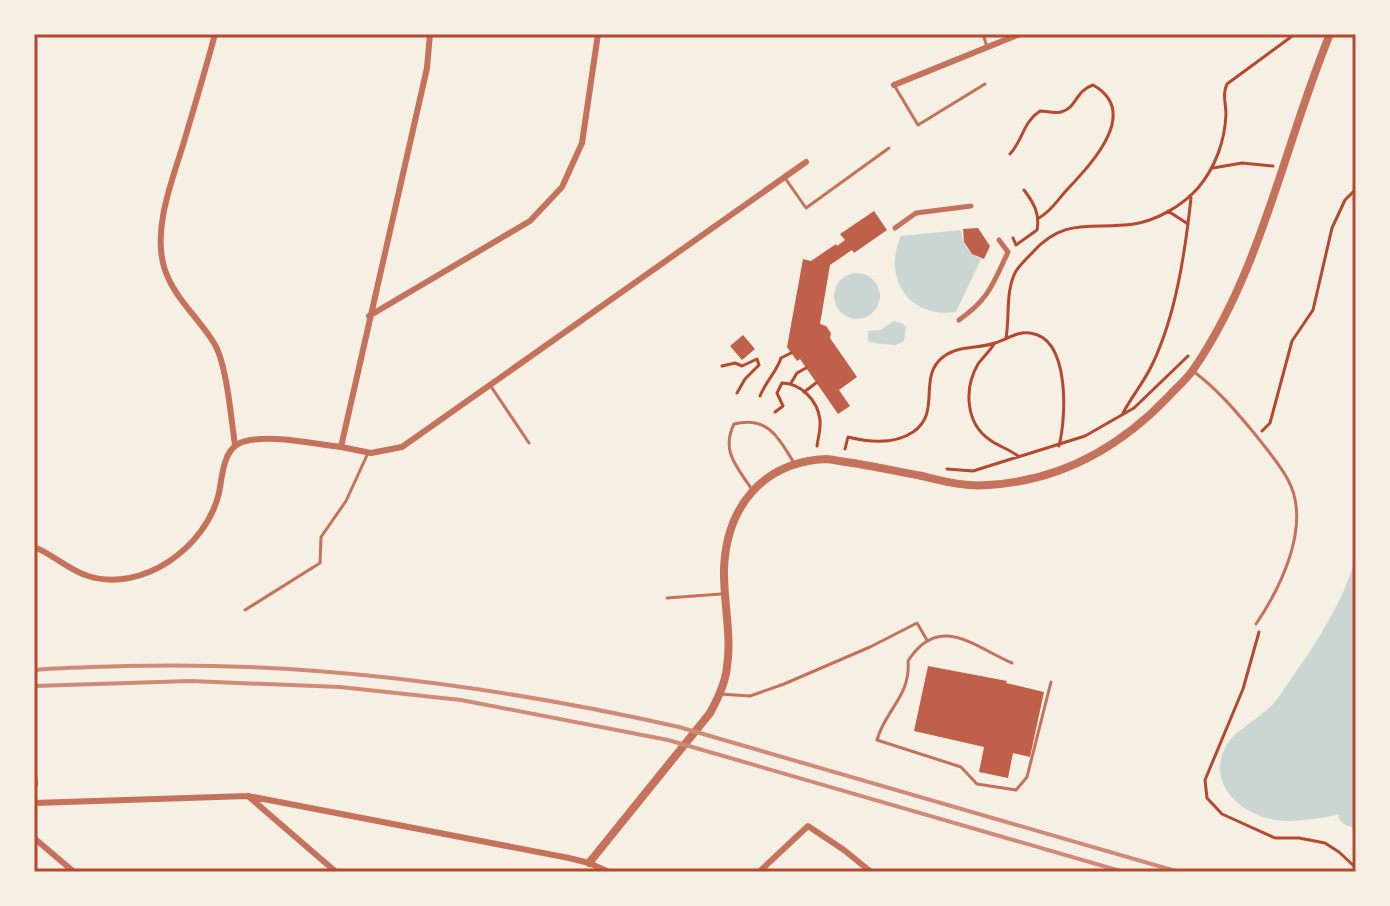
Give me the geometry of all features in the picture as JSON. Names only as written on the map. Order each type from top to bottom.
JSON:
[{"type":"street","points":[[215,34],[169,195],[162,232],[163,263],[168,279],[215,344],[235,445]]},
{"type":"street","points":[[341,447],[427,68],[430,34]]},
{"type":"street","points":[[369,316],[530,221],[562,187],[582,143],[598,34]]},
{"type":"street","points":[[894,85],[1020,34]]},
{"type":"street","points":[[589,863],[710,713],[720,694],[728,665],[725,594],[728,543],[752,490],[771,474],[794,463],[826,459],[970,485],[1018,483],[1064,470],[1107,449],[1149,417],[1193,371],[1231,304],[1330,34]]},
{"type":"street","points":[[34,547],[69,569],[105,580],[130,579],[163,566],[188,545],[207,522],[217,500],[228,453],[235,445],[251,439],[368,452],[402,447],[806,162]]},
{"type":"street","points":[[895,228],[906,218],[926,210],[971,206]]},
{"type":"street","points":[[959,320],[979,306],[987,295],[1008,252],[999,240]]},
{"type":"street","points":[[248,796],[336,872]]},
{"type":"street","points":[[34,803],[248,796],[589,863],[609,872]]},
{"type":"street","points":[[759,872],[808,826],[871,872]]},
{"type":"street","points":[[34,838],[74,872]]},
{"type":"lane","points":[[983,34],[987,47]]},
{"type":"lane","points":[[894,85],[918,125],[985,84]]},
{"type":"lane","points":[[785,178],[806,208],[889,148]]},
{"type":"lane","points":[[1193,371],[1222,394],[1256,436],[1288,479],[1295,498],[1296,524],[1284,573],[1256,624]]},
{"type":"lane","points":[[490,385],[529,443]]},
{"type":"lane","points":[[752,490],[731,453],[727,437],[734,424],[752,420],[767,427],[794,463]]},
{"type":"lane","points":[[245,610],[320,563],[321,537],[346,501],[368,452]]},
{"type":"lane","points":[[667,598],[725,594]]},
{"type":"lane","points":[[720,694],[750,696],[784,684],[917,623],[927,640]]},
{"type":"lane","points":[[1012,663],[958,637],[945,635],[927,640],[908,661],[910,678],[877,740],[961,767],[977,784],[1016,790],[1027,777],[1051,682]]},
{"type":"path","points":[[1006,338],[1010,317],[1009,293],[1016,271],[1044,238],[1077,227],[1138,224],[1168,211],[1191,195],[1213,168],[1226,120],[1224,89],[1227,84],[1295,34]]},
{"type":"path","points":[[1010,154],[1019,144],[1025,124],[1040,111],[1062,112],[1070,108],[1079,92],[1093,85],[1105,96],[1112,111],[1113,123],[1104,144],[1057,204],[1039,218],[1034,235],[1016,244]]},
{"type":"path","points":[[1213,168],[1242,163],[1282,167]]},
{"type":"path","points":[[1256,436],[1270,423],[1292,341],[1313,310],[1332,228],[1345,200],[1356,189]]},
{"type":"path","points":[[1024,190],[1039,218]]},
{"type":"path","points":[[1123,413],[1151,368],[1166,330],[1191,195]]},
{"type":"path","points":[[1168,211],[1188,224]]},
{"type":"path","points":[[845,450],[848,437],[871,442],[910,435],[920,427],[928,416],[930,379],[935,364],[950,353],[1030,333],[1038,336],[1058,359],[1065,416],[1059,446]]},
{"type":"path","points":[[994,344],[979,362],[972,377],[968,395],[970,406],[973,419],[987,439],[1018,456]]},
{"type":"path","points":[[760,396],[766,380],[775,374],[781,358],[791,353]]},
{"type":"path","points":[[934,466],[973,471],[1059,446],[1100,429],[1148,396],[1188,356]]},
{"type":"path","points":[[722,366],[735,363],[742,366],[757,359],[759,365],[737,393]]},
{"type":"path","points":[[791,383],[797,373],[806,368]]},
{"type":"path","points":[[775,412],[783,406],[777,393],[782,383],[791,383],[804,392],[812,399],[820,418],[817,446]]},
{"type":"path","points":[[804,392],[816,383]]},
{"type":"path","points":[[1256,624],[1260,634],[1252,664],[1211,760],[1205,780],[1207,798],[1222,814],[1275,838],[1325,843],[1356,868]]},
{"type":"shaded area","points":[[961,230],[966,248],[981,259],[956,312],[925,309],[913,302],[898,280],[896,252],[901,236]]},
{"type":"shaded area","points":[[857,273],[873,280],[880,296],[873,312],[857,319],[841,312],[834,296],[841,280]]},
{"type":"shaded area","points":[[894,321],[906,328],[904,341],[896,345],[868,341],[868,331],[880,330]]},
{"type":"shaded area","points":[[1356,558],[1356,808],[1335,815],[1291,821],[1261,816],[1235,800],[1226,789],[1221,776],[1221,762],[1226,746],[1280,695],[1329,619]]},
{"type":"building","points":[[874,211],[887,230],[830,265],[820,324],[831,333],[830,338],[857,377],[839,390],[850,406],[838,414],[800,359],[797,361],[787,347],[803,259],[811,261],[837,246],[845,240],[840,234]]},
{"type":"building","points":[[978,228],[990,246],[984,259],[972,254],[964,242],[963,229]]},
{"type":"building","points":[[743,335],[755,349],[742,360],[730,346]]},
{"type":"building","points":[[928,666],[1007,681],[1044,692],[1030,757],[1013,753],[1008,778],[979,772],[984,747],[914,731]]},
{"type":"building","points":[[36,758],[38,786],[34,786]]},
{"type":"waterway","points":[[1351,813],[1356,815]]},
{"type":"railway","points":[[34,670],[125,666],[265,668],[404,679],[542,699],[679,727],[1179,872]]},
{"type":"railway","points":[[34,686],[190,681],[340,687],[461,700],[668,740],[1124,872]]}]
